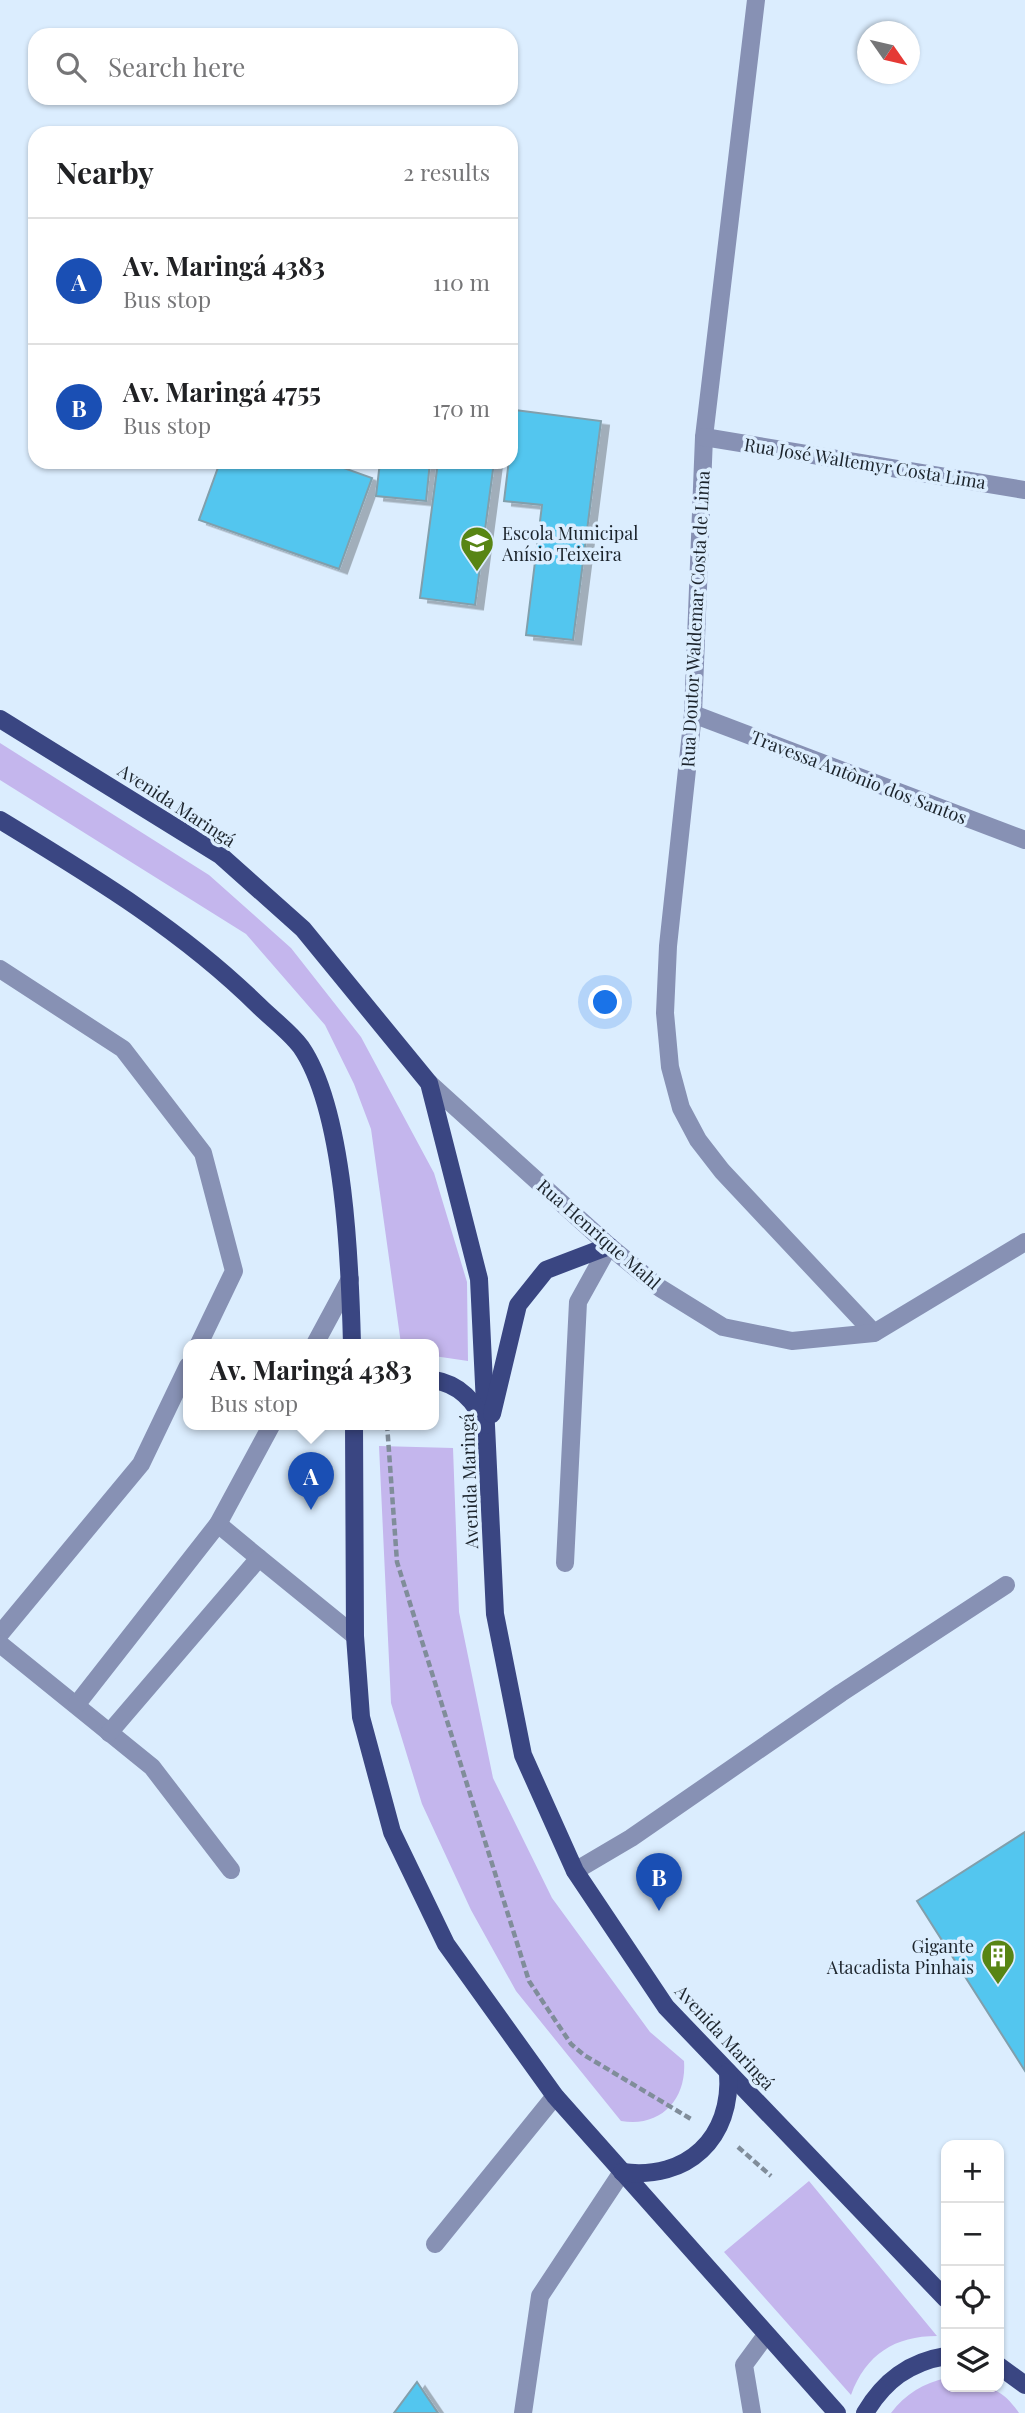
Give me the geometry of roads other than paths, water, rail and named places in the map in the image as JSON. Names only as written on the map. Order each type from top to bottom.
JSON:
[{"type":"main road","name":"Avenida Maringá","points":[[0,719],[220,855],[303,929],[429,1083],[479,1279],[495,1614],[523,1755],[575,1871],[666,2007],[941,2295]]},
{"type":"main road","points":[[0,820],[129,899],[219,967],[300,1047],[324,1098],[334,1136],[350,1279],[352,1339]]},
{"type":"main road","points":[[488,1431],[518,1305],[546,1270],[609,1246]]},
{"type":"main road","points":[[439,1382],[463,1392],[479,1410],[488,1431]]},
{"type":"main road","points":[[355,1430],[355,1636],[361,1717],[392,1832],[446,1944],[555,2096],[837,2413]]},
{"type":"main road","points":[[622,2172],[651,2174],[679,2166],[706,2146],[726,2107],[728,2072]]},
{"type":"main road","points":[[865,2413],[891,2379],[909,2367],[941,2357]]},
{"type":"main road","points":[[1004,2370],[1025,2385]]},
{"type":"street","name":"Rua Doutor Waldemar Costa de Lima","points":[[756,0],[704,437],[693,714],[668,946],[665,1013],[670,1068],[681,1108],[698,1140],[722,1171],[874,1333]]},
{"type":"street","name":"Rua José Waltemyr Costa Lima","points":[[704,437],[1025,490]]},
{"type":"street","name":"Travessa Antônio dos Santos","points":[[693,714],[1025,840]]},
{"type":"street","points":[[0,969],[123,1049],[203,1153],[234,1271],[201,1339]]},
{"type":"street","name":"Rua Henrique Mahl","points":[[429,1083],[609,1246],[660,1288],[723,1327],[792,1340],[874,1333]]},
{"type":"street","points":[[874,1333],[1025,1242]]},
{"type":"street","points":[[565,1563],[578,1302],[609,1246]]},
{"type":"street","points":[[318,1339],[350,1279]]},
{"type":"street","points":[[0,1634],[141,1464],[183,1376]]},
{"type":"street","points":[[77,1704],[218,1524],[269,1430]]},
{"type":"street","points":[[218,1524],[355,1636]]},
{"type":"street","points":[[109,1732],[259,1558]]},
{"type":"street","points":[[575,1871],[631,1838],[841,1693],[1006,1585]]},
{"type":"street","points":[[0,1644],[152,1767],[230,1870]]},
{"type":"street","points":[[435,2244],[555,2096]]},
{"type":"street","points":[[523,2413],[540,2296],[622,2172]]},
{"type":"street","points":[[751,2413],[744,2365],[766,2335]]},
{"type":"place","name":"Escola Municipal Anísio Teixeira","points":[[477,573]]},
{"type":"place","name":"Av. Maringá 4383","points":[[311,1510]]},
{"type":"place","name":"Av. Maringá 4755","points":[[659,1911]]},
{"type":"place","name":"Gigante Atacadista Pinhais","points":[[998,1986]]}]
